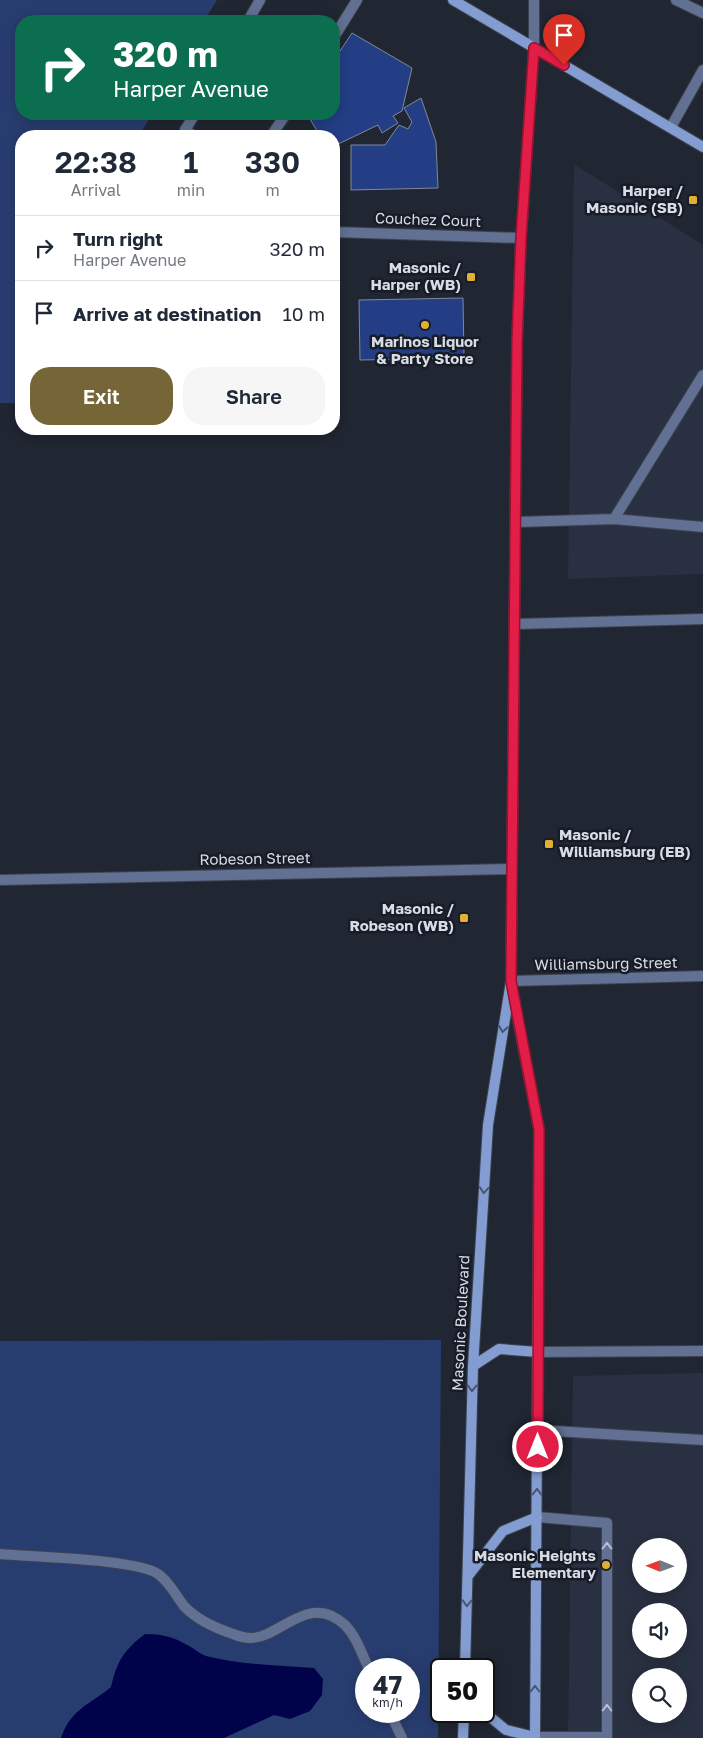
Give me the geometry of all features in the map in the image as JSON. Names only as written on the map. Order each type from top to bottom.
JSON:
[{"type":"main road","points":[[453,0],[703,147]]},
{"type":"main road","name":"Masonic Boulevard","points":[[465,1658],[473,1366],[488,1125],[511,981],[517,522],[517,343],[521,238],[534,48]]},
{"type":"main road","name":"Masonic Boulevard","points":[[511,981],[539,1129],[535,1738]]},
{"type":"main road","points":[[473,1366],[500,1349],[538,1352]]},
{"type":"main road","points":[[468,1576],[503,1531],[537,1517]]},
{"type":"main road","points":[[495,1721],[506,1730],[535,1738]]},
{"type":"main road","points":[[463,1738],[464,1723]]},
{"type":"street","points":[[251,15],[260,0]]},
{"type":"street","points":[[340,27],[357,0]]},
{"type":"street","name":"Masonic Boulevard","points":[[534,0],[534,48]]},
{"type":"street","points":[[676,0],[703,13]]},
{"type":"street","points":[[670,127],[703,70]]},
{"type":"street","name":"Couchez Court","points":[[340,232],[521,238]]},
{"type":"street","points":[[614,519],[703,375]]},
{"type":"street","points":[[517,522],[614,519],[703,527]]},
{"type":"street","points":[[516,624],[703,619]]},
{"type":"street","name":"Robeson Street","points":[[0,880],[511,869]]},
{"type":"street","name":"Williamsburg Street","points":[[511,981],[703,976]]},
{"type":"street","points":[[538,1352],[703,1351]]},
{"type":"street","points":[[538,1430],[703,1440]]},
{"type":"street","points":[[535,1738],[607,1737],[607,1523],[537,1517]]},
{"type":"street","points":[[0,1554],[126,1564],[156,1573],[170,1586],[184,1606],[202,1621],[234,1635],[252,1638],[303,1614],[318,1614],[332,1617],[345,1625],[354,1636],[364,1658]]},
{"type":"street","points":[[395,1723],[402,1738]]},
{"type":"shaded area","points":[[0,0],[217,0],[208,15],[15,15],[15,120],[148,120],[143,130],[15,130],[15,403],[0,403]]},
{"type":"shaded area","points":[[574,164],[703,245],[703,574],[568,579]]},
{"type":"shaded area","points":[[441,1340],[439,1658],[430,1658],[430,1723],[438,1723],[438,1738],[0,1738],[0,1341]]},
{"type":"shaded area","name":"Masonic Heights Elementary","points":[[703,1373],[703,1738],[568,1738],[573,1376]]},
{"type":"shaded area","points":[[145,1634],[163,1635],[173,1638],[204,1655],[219,1659],[314,1668],[323,1679],[322,1695],[310,1711],[290,1719],[274,1715],[224,1738],[61,1738],[65,1728],[75,1714],[111,1687],[122,1657]]},
{"type":"building","points":[[352,33],[412,68],[402,111],[393,116],[398,123],[382,133],[378,125],[340,143],[340,130],[316,130],[311,120],[340,120],[340,51]]},
{"type":"building","points":[[421,98],[436,142],[438,188],[351,190],[351,145],[385,145],[399,125],[408,129],[412,122],[404,108]]},
{"type":"building","points":[[463,298],[464,358],[360,360],[359,300]]},
{"type":"place","name":"Harper / Masonic (SB)","points":[[693,200]]},
{"type":"place","name":"Masonic / Harper (WB)","points":[[471,277]]},
{"type":"place","name":"Marinos Liquor & Party Store","points":[[425,325]]},
{"type":"place","name":"Masonic / Williamsburg (EB)","points":[[549,844]]},
{"type":"place","name":"Masonic / Robeson (WB)","points":[[464,918]]},
{"type":"place","name":"Masonic Heights Elementary","points":[[606,1565]]},
{"type":"route","points":[[538,1447],[539,1129],[511,981],[511,869],[516,624],[517,343],[521,238],[534,48],[564,65]]}]
